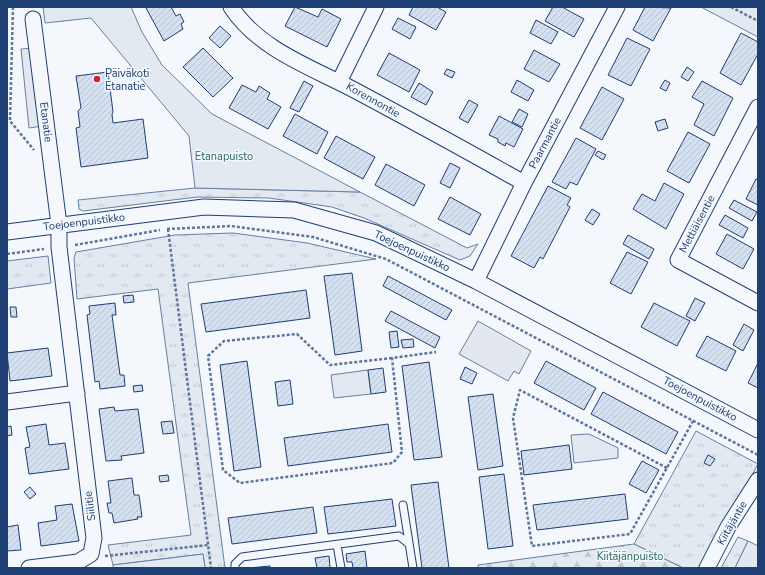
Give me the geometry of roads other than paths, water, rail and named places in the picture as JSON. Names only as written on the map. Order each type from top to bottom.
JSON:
[{"type":"street","name":"Korennontie","points":[[231,7],[253,32],[274,50],[339,82],[524,182]]},
{"type":"street","points":[[339,82],[376,7]]},
{"type":"street","name":"Paarmantie","points":[[476,280],[524,182],[617,7]]},
{"type":"street","name":"Etanatie","points":[[33,19],[59,225]]},
{"type":"street","name":"Mettiäisentie","points":[[758,107],[678,260],[758,303]]},
{"type":"street","name":"Toejoenpuistikko","points":[[7,232],[204,207],[294,210],[376,233],[476,280],[758,430]]},
{"type":"street","name":"Siilitie","points":[[29,568],[78,562],[91,554],[94,538],[59,247],[59,225]]},
{"type":"street","points":[[7,402],[77,393]]},
{"type":"street","name":"Kiitäjäntie","points":[[707,568],[728,528],[758,480]]},
{"type":"lane","points":[[403,505],[413,568]]},
{"type":"lane","points":[[235,568],[235,564],[242,557],[399,536],[409,544]]},
{"type":"lane","points":[[337,545],[341,568]]},
{"type":"place","name":"Päiväkoti Etanatie","points":[[97,79]]},
{"type":"park label","name":"Etanapuisto","points":[[224,156]]},
{"type":"park label","name":"Kiitäjänpuisto","points":[[630,556]]}]
